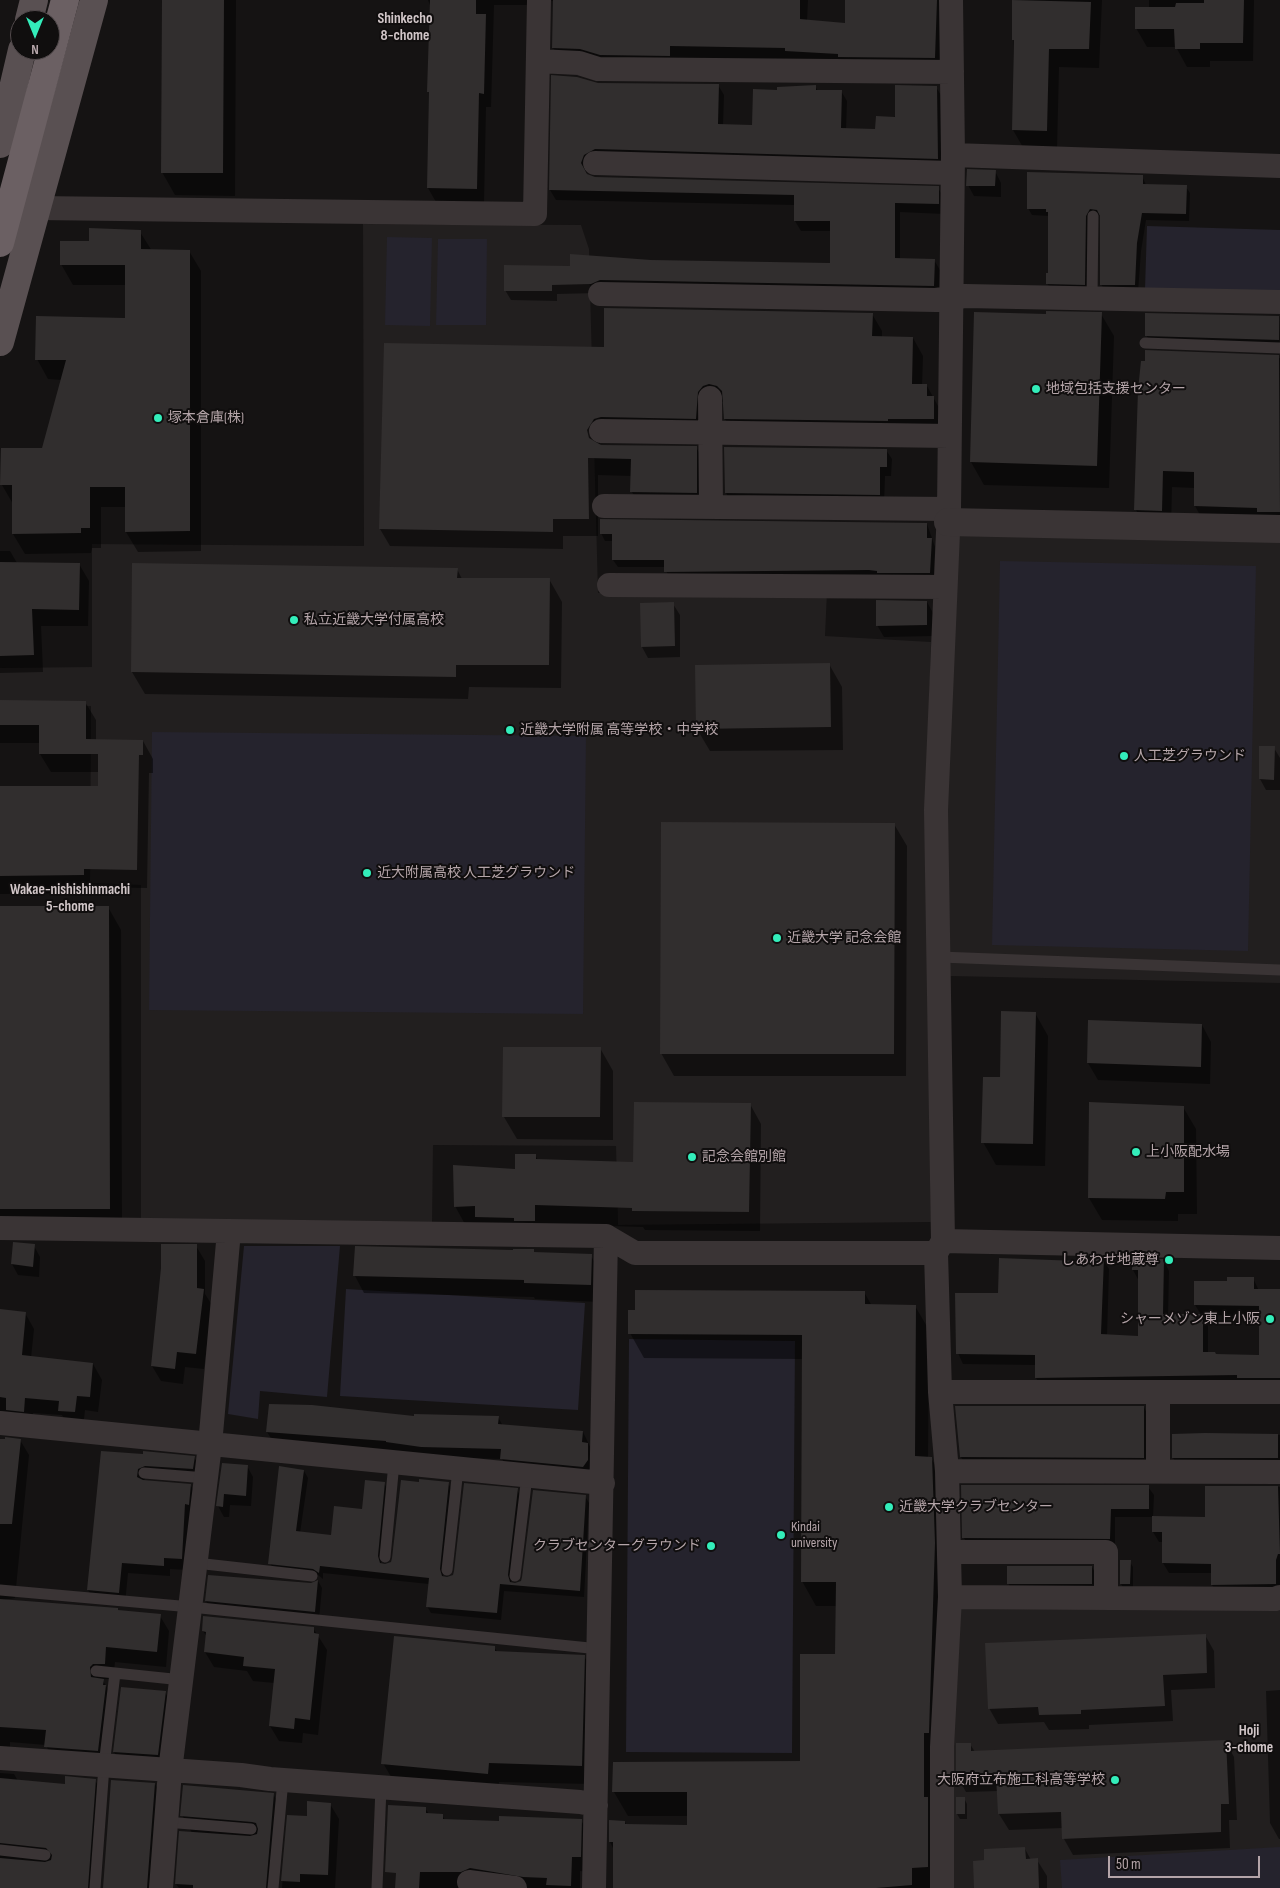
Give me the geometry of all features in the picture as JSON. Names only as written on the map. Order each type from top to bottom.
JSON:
[{"type":"highway","points":[[0,244],[65,0]]},
{"type":"main road","points":[[0,342],[94,0]]},
{"type":"main road","points":[[0,144],[20,60]]},
{"type":"street","points":[[36,208],[535,214],[539,0]]},
{"type":"street","points":[[942,1888],[942,1747],[950,1597],[947,1471],[940,1392],[940,957],[936,810],[948,516],[952,299],[951,0]]},
{"type":"street","points":[[538,61],[579,63],[598,70],[952,72]]},
{"type":"street","points":[[595,162],[1280,166]]},
{"type":"street","points":[[600,294],[952,299],[965,296],[1280,302]]},
{"type":"street","points":[[710,398],[711,507]]},
{"type":"street","points":[[601,430],[949,436]]},
{"type":"street","points":[[604,506],[711,507],[1280,529]]},
{"type":"street","points":[[609,585],[945,587]]},
{"type":"street","points":[[0,1228],[606,1236],[635,1253],[940,1247],[1280,1248]]},
{"type":"street","points":[[161,1888],[170,1771],[210,1445],[229,1230]]},
{"type":"street","points":[[594,1888],[603,1483],[606,1236]]},
{"type":"street","points":[[940,1392],[1280,1392]]},
{"type":"street","points":[[1158,1392],[1158,1471]]},
{"type":"street","points":[[0,1423],[603,1483]]},
{"type":"street","points":[[947,1471],[1280,1472]]},
{"type":"street","points":[[949,1552],[1106,1552],[1106,1598]]},
{"type":"street","points":[[950,1597],[1275,1599],[1280,1597]]},
{"type":"street","points":[[0,1758],[580,1802],[596,1805]]},
{"type":"street","points":[[469,1882],[515,1888]]},
{"type":"lane","points":[[1092,298],[1093,216]]},
{"type":"lane","points":[[1145,343],[1280,348]]},
{"type":"lane","points":[[940,957],[1280,970]]},
{"type":"lane","points":[[385,1557],[394,1463]]},
{"type":"lane","points":[[447,1570],[458,1469]]},
{"type":"lane","points":[[144,1473],[206,1478]]},
{"type":"lane","points":[[515,1576],[527,1476]]},
{"type":"lane","points":[[196,1563],[312,1576]]},
{"type":"lane","points":[[0,1590],[191,1607],[599,1649]]},
{"type":"lane","points":[[96,1672],[182,1680]]},
{"type":"lane","points":[[94,1888],[104,1766],[115,1674]]},
{"type":"lane","points":[[273,1888],[283,1780]]},
{"type":"lane","points":[[377,1888],[381,1787]]},
{"type":"lane","points":[[166,1822],[251,1829]]},
{"type":"lane","points":[[0,1850],[45,1855]]},
{"type":"shaded area","name":"近畿大学附属 高等学校・中学校","points":[[363,224],[581,225],[589,249],[598,593],[827,592],[825,636],[931,642],[928,758],[931,1222],[618,1225],[616,1146],[433,1145],[432,1225],[141,1225],[141,885],[90,883],[91,706],[0,705],[0,668],[92,667],[92,544],[364,546]]},
{"type":"shaded area","points":[[1147,226],[1280,230],[1280,293],[1145,289]]},
{"type":"shaded area","points":[[387,237],[432,238],[430,326],[385,325]]},
{"type":"shaded area","points":[[438,239],[487,239],[486,325],[436,325]]},
{"type":"shaded area","name":"人工芝グラウンド","points":[[954,535],[1280,540],[1280,983],[950,976],[946,876]]},
{"type":"shaded area","name":"人工芝グラウンド","points":[[1000,561],[1256,566],[1248,951],[992,945]]},
{"type":"shaded area","name":"近大附属高校 人工芝グラウンド","points":[[152,732],[586,736],[583,1014],[149,1010]]},
{"type":"shaded area","points":[[244,1246],[340,1246],[327,1397],[260,1391],[258,1419],[228,1414]]},
{"type":"shaded area","points":[[346,1289],[585,1303],[578,1410],[340,1396]]},
{"type":"shaded area","name":"クラブセンターグラウンド","points":[[629,1339],[795,1341],[792,1753],[626,1752]]},
{"type":"shaded area","name":"大阪府立布施工科高等学校","points":[[961,1605],[1280,1605],[1280,1888],[953,1888],[951,1717]]},
{"type":"shaded area","points":[[1280,1847],[1280,1888],[1062,1888],[1060,1860]]},
{"type":"building","points":[[162,0],[224,0],[223,173],[161,173]]},
{"type":"building","points":[[430,0],[476,0],[476,14],[486,14],[484,94],[479,93],[477,189],[427,188],[429,92],[427,92]]},
{"type":"building","points":[[553,0],[800,0],[800,19],[845,23],[845,0],[937,0],[935,58],[838,57],[838,54],[785,51],[785,48],[670,46],[670,56],[600,55],[580,49],[552,48]]},
{"type":"building","points":[[1012,0],[1091,2],[1089,49],[1049,49],[1047,131],[1012,130],[1014,40],[1012,40]]},
{"type":"building","points":[[1204,0],[1244,0],[1243,43],[1200,43],[1200,49],[1175,49],[1174,29],[1135,29],[1135,7],[1175,7],[1176,3],[1204,3]]},
{"type":"building","points":[[551,75],[577,77],[598,83],[719,84],[718,124],[752,125],[753,89],[777,90],[777,87],[816,85],[816,90],[842,90],[841,128],[875,129],[876,116],[895,117],[895,85],[937,86],[938,159],[595,149],[584,155],[581,163],[587,174],[595,177],[939,186],[939,204],[895,203],[895,258],[935,259],[934,286],[600,280],[591,284],[552,285],[552,291],[504,291],[504,265],[570,266],[570,254],[651,260],[830,263],[830,221],[794,221],[794,195],[549,190]]},
{"type":"building","points":[[967,169],[996,170],[995,186],[966,186]]},
{"type":"building","points":[[1027,172],[1143,175],[1143,184],[1187,185],[1186,214],[1142,213],[1137,243],[1135,285],[1100,285],[1100,216],[1097,210],[1090,209],[1086,216],[1085,285],[1046,284],[1046,273],[1048,273],[1048,212],[1046,212],[1046,209],[1027,209]]},
{"type":"building","points":[[89,228],[141,230],[141,249],[190,250],[190,531],[125,532],[125,487],[90,487],[90,528],[81,528],[81,533],[12,534],[12,485],[0,485],[1,448],[42,448],[66,360],[35,360],[36,316],[125,318],[125,265],[60,265],[60,241],[89,241]]},
{"type":"building","points":[[604,308],[873,313],[872,336],[913,337],[912,384],[927,384],[927,396],[934,396],[934,419],[888,419],[888,421],[724,419],[722,391],[717,386],[709,384],[703,386],[698,392],[696,419],[601,417],[594,419],[587,430],[589,438],[601,445],[697,446],[697,493],[630,492],[631,459],[588,458],[589,519],[553,519],[553,532],[379,529],[384,343],[604,347]]},
{"type":"building","name":"地域包括支援センター","points":[[1046,311],[1102,312],[1097,466],[970,462],[974,312],[1046,314]]},
{"type":"building","points":[[1145,313],[1279,316],[1279,340],[1145,336]]},
{"type":"building","points":[[1145,350],[1279,355],[1280,512],[1257,512],[1257,508],[1194,506],[1194,472],[1163,471],[1162,511],[1134,510],[1138,390],[1141,361],[1145,361]]},
{"type":"building","points":[[724,447],[887,449],[887,467],[880,467],[880,495],[725,493]]},
{"type":"building","points":[[600,519],[927,523],[927,538],[932,538],[930,573],[877,573],[877,571],[869,570],[664,572],[664,560],[612,560],[612,534],[600,534]]},
{"type":"building","points":[[0,562],[80,563],[79,610],[32,609],[34,655],[0,656]]},
{"type":"building","name":"私立近畿大学付属高校","points":[[132,563],[458,568],[457,578],[550,578],[549,665],[456,665],[456,677],[131,672]]},
{"type":"building","points":[[876,600],[927,601],[927,625],[876,626]]},
{"type":"building","points":[[674,602],[675,646],[641,647],[640,603]]},
{"type":"building","points":[[830,663],[831,727],[696,729],[695,665]]},
{"type":"building","points":[[0,700],[86,701],[86,739],[143,740],[143,755],[139,755],[137,870],[84,869],[84,875],[0,876],[0,786],[98,786],[98,754],[39,754],[39,725],[0,725]]},
{"type":"building","points":[[1259,746],[1275,746],[1274,780],[1259,779]]},
{"type":"building","name":"近畿大学 記念会館","points":[[661,822],[895,823],[894,1054],[660,1054]]},
{"type":"building","points":[[0,906],[109,906],[110,1209],[0,1209]]},
{"type":"building","points":[[1001,1011],[1036,1012],[1033,1144],[981,1143],[983,1077],[1000,1077]]},
{"type":"building","points":[[1088,1020],[1202,1024],[1201,1067],[1087,1063]]},
{"type":"building","points":[[503,1047],[601,1047],[600,1117],[502,1117]]},
{"type":"building","points":[[634,1102],[751,1103],[749,1212],[632,1211],[632,1208],[535,1205],[535,1221],[514,1221],[514,1218],[475,1217],[475,1206],[454,1207],[453,1165],[515,1169],[515,1154],[536,1154],[536,1159],[633,1162]]},
{"type":"building","name":"上小阪配水場","points":[[1089,1102],[1184,1106],[1184,1192],[1166,1192],[1165,1199],[1088,1198]]},
{"type":"building","points":[[13,1242],[35,1244],[33,1267],[11,1264]]},
{"type":"building","points":[[161,1244],[197,1244],[197,1288],[204,1289],[196,1354],[177,1352],[175,1369],[151,1366],[161,1268]]},
{"type":"building","points":[[355,1246],[534,1249],[534,1252],[592,1254],[591,1285],[524,1283],[524,1280],[353,1276]]},
{"type":"building","points":[[999,1258],[1078,1261],[1079,1258],[1104,1258],[1101,1334],[1138,1336],[1138,1270],[1132,1270],[1132,1259],[1164,1259],[1163,1314],[1203,1314],[1203,1352],[1215,1352],[1216,1354],[1259,1355],[1259,1306],[1194,1305],[1194,1281],[1227,1281],[1227,1277],[1254,1277],[1254,1289],[1280,1289],[1280,1378],[1237,1378],[1237,1375],[1035,1378],[1035,1355],[956,1354],[955,1293],[998,1293]]},
{"type":"building","points":[[635,1290],[865,1291],[865,1304],[916,1305],[915,1456],[932,1457],[935,1543],[929,1733],[924,1733],[924,1797],[928,1797],[928,1867],[912,1868],[912,1885],[876,1888],[613,1888],[613,1842],[609,1842],[609,1820],[625,1821],[625,1824],[687,1825],[687,1792],[612,1792],[613,1762],[800,1761],[800,1654],[835,1654],[836,1582],[801,1582],[802,1335],[628,1334],[628,1310],[635,1310]]},
{"type":"building","points":[[0,1309],[26,1312],[22,1355],[93,1363],[90,1397],[77,1396],[75,1412],[58,1411],[59,1401],[25,1398],[24,1412],[6,1410],[6,1398],[0,1397]]},
{"type":"building","points":[[269,1404],[312,1405],[414,1416],[414,1414],[499,1416],[498,1424],[583,1431],[582,1442],[588,1443],[588,1460],[583,1467],[500,1459],[501,1449],[421,1447],[386,1441],[266,1432]]},
{"type":"building","points":[[955,1406],[1144,1406],[1144,1458],[960,1457]]},
{"type":"building","points":[[1172,1434],[1278,1434],[1278,1458],[1172,1458]]},
{"type":"building","points":[[5,1437],[21,1439],[12,1524],[0,1524],[0,1439],[5,1439]]},
{"type":"building","points":[[101,1451],[143,1454],[143,1451],[195,1456],[193,1469],[145,1466],[138,1469],[137,1477],[143,1480],[191,1484],[189,1505],[185,1504],[182,1559],[164,1558],[164,1566],[122,1563],[119,1593],[87,1590]]},
{"type":"building","points":[[222,1463],[248,1465],[246,1496],[224,1494],[223,1507],[216,1506]]},
{"type":"building","points":[[279,1466],[304,1470],[296,1531],[331,1535],[334,1506],[362,1509],[365,1480],[385,1482],[378,1556],[380,1563],[385,1564],[391,1562],[392,1558],[401,1480],[419,1482],[419,1479],[449,1482],[440,1569],[442,1576],[447,1577],[453,1575],[454,1571],[464,1483],[518,1488],[508,1575],[510,1582],[515,1583],[521,1581],[522,1577],[533,1490],[586,1495],[580,1591],[500,1584],[497,1613],[426,1607],[429,1578],[320,1566],[319,1573],[313,1569],[268,1564]]},
{"type":"building","points":[[961,1485],[1149,1485],[1149,1509],[1111,1509],[1110,1539],[962,1538]]},
{"type":"building","points":[[1205,1486],[1278,1486],[1280,1554],[1278,1554],[1276,1560],[1276,1584],[1211,1585],[1211,1564],[1162,1563],[1162,1532],[1152,1532],[1152,1516],[1205,1517]]},
{"type":"building","points":[[1120,1560],[1131,1560],[1130,1584],[1120,1584]]},
{"type":"building","points":[[1007,1566],[1092,1566],[1092,1584],[1007,1584]]},
{"type":"building","points":[[208,1575],[311,1583],[318,1580],[315,1612],[205,1601]]},
{"type":"building","points":[[0,1599],[118,1608],[118,1610],[161,1614],[157,1652],[106,1647],[105,1664],[93,1664],[90,1667],[91,1677],[104,1679],[103,1685],[106,1685],[98,1751],[44,1747],[46,1730],[0,1727]]},
{"type":"building","points":[[203,1616],[314,1627],[314,1633],[319,1634],[310,1720],[295,1718],[294,1729],[269,1726],[275,1669],[243,1666],[244,1657],[204,1652],[206,1632],[202,1631]]},
{"type":"building","points":[[1206,1634],[1207,1673],[1163,1675],[1165,1706],[1081,1710],[1081,1714],[1039,1715],[1038,1707],[988,1709],[985,1643]]},
{"type":"building","points":[[394,1636],[495,1646],[495,1651],[585,1655],[582,1766],[489,1763],[488,1774],[381,1764]]},
{"type":"building","points":[[121,1687],[166,1691],[158,1755],[113,1752]]},
{"type":"building","points":[[1226,1740],[1229,1804],[1221,1804],[1221,1832],[1062,1839],[1061,1812],[998,1814],[996,1775],[956,1776],[956,1743],[971,1743],[971,1751]]},
{"type":"building","points":[[65,1776],[96,1779],[88,1888],[0,1888],[0,1858],[45,1862],[51,1860],[52,1855],[46,1848],[0,1843],[0,1778],[65,1784]]},
{"type":"building","points":[[111,1780],[155,1783],[147,1888],[103,1888]]},
{"type":"building","points":[[183,1785],[274,1793],[266,1888],[193,1888],[193,1885],[175,1884],[179,1831],[250,1836],[257,1834],[258,1829],[256,1823],[252,1822],[180,1816]]},
{"type":"building","points":[[956,1797],[965,1797],[965,1814],[956,1814]]},
{"type":"building","points":[[307,1801],[331,1803],[328,1875],[300,1874],[300,1882],[281,1881],[287,1815],[307,1816]]},
{"type":"building","points":[[388,1805],[426,1807],[426,1813],[443,1814],[443,1819],[499,1821],[499,1816],[582,1819],[581,1857],[572,1857],[571,1886],[546,1885],[547,1878],[523,1877],[470,1868],[461,1872],[420,1872],[419,1888],[395,1888],[396,1873],[385,1872]]},
{"type":"building","points":[[1025,1847],[1026,1859],[1038,1858],[1039,1888],[974,1888],[973,1861],[984,1860],[984,1849]]},
{"type":"place","name":"地域包括支援センター","points":[[1036,389]]},
{"type":"place","name":"塚本倉庫(株)","points":[[158,418]]},
{"type":"place","name":"私立近畿大学付属高校","points":[[294,620]]},
{"type":"place","name":"近畿大学附属 高等学校・中学校","points":[[510,730]]},
{"type":"place","name":"人工芝グラウンド","points":[[1124,756]]},
{"type":"place","name":"近大附属高校 人工芝グラウンド","points":[[367,873]]},
{"type":"place","name":"近畿大学 記念会館","points":[[777,938]]},
{"type":"place","name":"上小阪配水場","points":[[1136,1152]]},
{"type":"place","name":"記念会館別館","points":[[692,1157]]},
{"type":"place","name":"しあわせ地蔵尊","points":[[1169,1260]]},
{"type":"place","name":"シャーメゾン東上小阪","points":[[1270,1319]]},
{"type":"place","name":"近畿大学クラブセンター","points":[[889,1507]]},
{"type":"place","name":"Kindai university","points":[[781,1535]]},
{"type":"place","name":"クラブセンターグラウンド","points":[[711,1546]]},
{"type":"place","name":"大阪府立布施工科高等学校","points":[[1115,1780]]},
{"type":"district","name":"Shinkecho 8-chome","points":[[405,28]]},
{"type":"district","name":"Wakae-nishishinmachi 5-chome","points":[[70,898]]},
{"type":"district","name":"Hoji 3-chome","points":[[1249,1740]]}]
